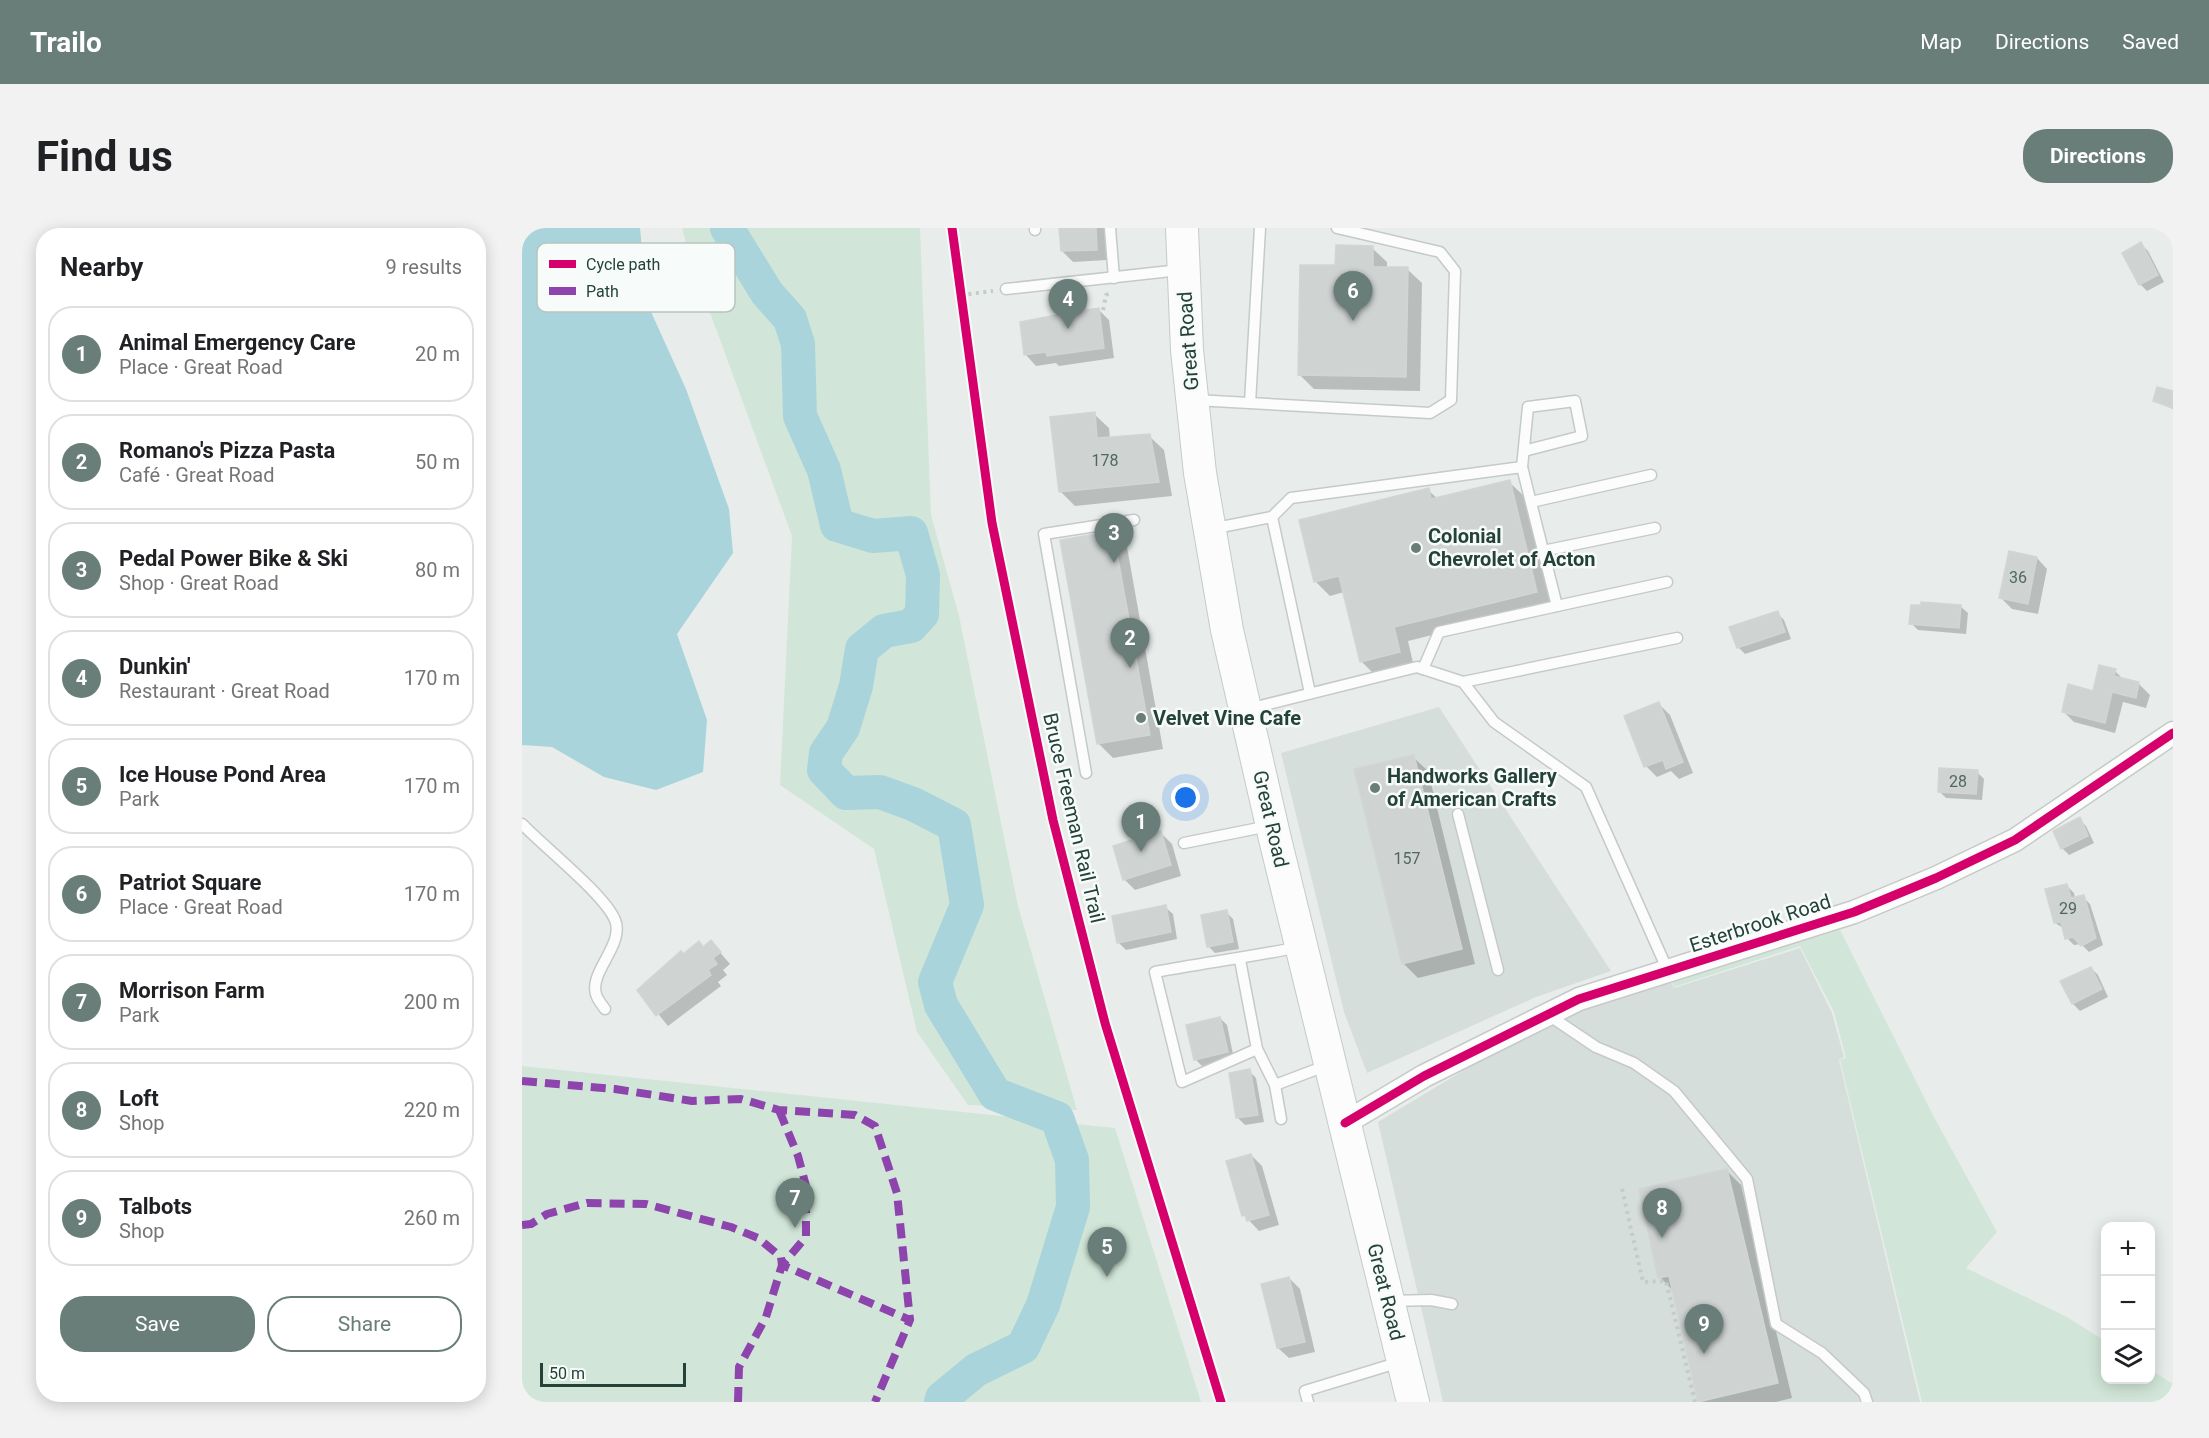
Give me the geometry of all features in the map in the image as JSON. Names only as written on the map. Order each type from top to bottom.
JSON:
[{"type":"main road","name":"Great Road","points":[[1182,228],[1187,350],[1192,400],[1227,630],[1301,946],[1413,1402]]},
{"type":"street","name":"Esterbrook Road","points":[[1345,1123],[1424,1076],[1579,999],[1854,912],[1936,878],[2015,840],[2173,733]]},
{"type":"lane","points":[[1110,228],[1114,278]]},
{"type":"lane","points":[[1251,403],[1260,228]]},
{"type":"lane","points":[[1192,400],[1430,413],[1451,400],[1455,271],[1440,252],[1337,228]]},
{"type":"lane","points":[[1006,289],[1184,270]]},
{"type":"lane","points":[[1524,451],[1582,436],[1575,401],[1528,406],[1522,467],[1557,606]]},
{"type":"lane","points":[[1210,530],[1272,517],[1292,498],[1522,467]]},
{"type":"lane","points":[[1531,502],[1651,475]]},
{"type":"lane","points":[[1272,517],[1310,693]]},
{"type":"lane","points":[[1086,773],[1044,534],[1134,520]]},
{"type":"lane","points":[[1543,551],[1655,528]]},
{"type":"lane","points":[[1423,669],[1439,632],[1667,582]]},
{"type":"lane","points":[[1246,710],[1417,667],[1463,682],[1677,638]]},
{"type":"lane","points":[[1463,682],[1494,722],[1586,787],[1668,972]]},
{"type":"lane","points":[[1458,814],[1498,970]]},
{"type":"lane","points":[[522,824],[584,884],[615,920],[617,932],[595,983],[596,994],[605,1009]]},
{"type":"lane","points":[[1184,843],[1272,825]]},
{"type":"lane","points":[[1257,1049],[1182,1082],[1155,972],[1220,960],[1240,960],[1301,946]]},
{"type":"lane","points":[[1240,960],[1257,1049],[1275,1084],[1281,1119]]},
{"type":"lane","points":[[1547,1014],[1596,1047],[1634,1063],[1674,1091],[1747,1179],[1776,1324],[1822,1353],[1864,1393],[1867,1402]]},
{"type":"lane","points":[[1275,1084],[1330,1064]]},
{"type":"lane","points":[[1389,1301],[1431,1300],[1452,1304]]},
{"type":"lane","points":[[1308,1402],[1305,1391],[1403,1361]]},
{"type":"path","points":[[960,284],[963,306]]},
{"type":"path","points":[[961,295],[1006,289]]},
{"type":"path","points":[[1103,310],[1106,295],[1113,292]]},
{"type":"path","points":[[1622,1189],[1643,1282],[1666,1281],[1695,1402]]},
{"type":"shaded area","points":[[1439,707],[1611,971],[1536,997],[1367,1073],[1344,1012],[1281,753]]},
{"type":"shaded area","points":[[1800,948],[1832,1013],[1844,1057],[1839,1060],[1920,1402],[1443,1402],[1378,1122],[1542,1023],[1671,982],[1674,988]]},
{"type":"green space","points":[[682,228],[920,228],[931,515],[959,616],[1018,906],[1077,1110],[968,1105],[917,1032],[874,849],[780,785],[792,536],[710,312],[735,312],[735,243],[686,243]]},
{"type":"green space","points":[[1840,930],[1934,1117],[1997,1232],[1966,1268],[2067,1317],[2101,1338],[2101,1384],[2155,1384],[2155,1373],[2173,1384],[2173,1402],[1922,1402],[1840,1060],[1846,1058],[1834,1012],[1800,946],[1674,987],[1672,982]]},
{"type":"green space","points":[[522,1066],[1115,1128],[1201,1402],[522,1402]]},
{"type":"water","points":[[522,228],[640,228],[641,243],[537,243],[537,312],[651,312],[686,389],[729,509],[733,553],[677,634],[707,720],[703,772],[656,790],[604,777],[552,747],[522,745]]},
{"type":"building","points":[[1059,228],[1096,228],[1097,250],[1061,251]]},
{"type":"building","points":[[2141,242],[2158,275],[2139,285],[2122,253]]},
{"type":"building","points":[[1336,245],[1373,246],[1373,267],[1408,267],[1406,377],[1298,375],[1300,265],[1335,265]]},
{"type":"building","points":[[1086,306],[1086,310],[1099,308],[1104,348],[1047,356],[1046,352],[1024,355],[1020,322],[1071,312],[1071,308]]},
{"type":"building","points":[[2157,387],[2173,391],[2173,408],[2153,401]]},
{"type":"building","points":[[1095,412],[1097,438],[1150,434],[1159,482],[1059,492],[1050,417]]},
{"type":"building","name":"Colonial Chevrolet of Acton","points":[[1510,480],[1537,592],[1394,627],[1400,652],[1360,662],[1339,576],[1314,582],[1299,520],[1429,488],[1431,499]]},
{"type":"building","points":[[1113,531],[1150,735],[1097,744],[1060,540]]},
{"type":"building","points":[[2009,551],[2037,557],[2028,604],[1999,598]]},
{"type":"building","points":[[1921,602],[1961,605],[1959,628],[1909,624],[1911,605],[1921,605]]},
{"type":"building","points":[[1778,611],[1785,632],[1737,648],[1729,627]]},
{"type":"building","points":[[2099,665],[2116,669],[2114,676],[2139,682],[2136,698],[2112,692],[2105,723],[2062,712],[2068,684],[2093,691]]},
{"type":"building","points":[[1659,702],[1683,762],[1666,769],[1663,760],[1644,767],[1624,716]]},
{"type":"building","points":[[1414,755],[1462,949],[1402,964],[1354,769]]},
{"type":"building","points":[[1939,768],[1978,770],[1976,794],[1938,792]]},
{"type":"building","points":[[2080,817],[2088,836],[2061,849],[2053,831]]},
{"type":"building","points":[[1161,831],[1171,865],[1123,880],[1113,846]]},
{"type":"building","points":[[2067,884],[2071,898],[2084,895],[2096,938],[2081,946],[2073,937],[2065,939],[2061,922],[2054,923],[2045,889]]},
{"type":"building","points":[[1166,905],[1171,932],[1117,943],[1112,916]]},
{"type":"building","points":[[1227,910],[1233,942],[1207,947],[1201,915]]},
{"type":"building","points":[[711,940],[721,952],[713,958],[717,964],[708,970],[711,975],[656,1016],[637,990],[681,951],[683,954],[699,941],[703,947]]},
{"type":"building","points":[[2091,967],[2102,989],[2072,1004],[2060,981]]},
{"type":"building","points":[[1220,1017],[1228,1052],[1194,1060],[1186,1025]]},
{"type":"building","points":[[1250,1069],[1258,1115],[1236,1118],[1229,1073]]},
{"type":"building","points":[[1251,1154],[1269,1215],[1247,1221],[1245,1215],[1242,1216],[1226,1161]]},
{"type":"building","points":[[1727,1169],[1778,1383],[1698,1402],[1669,1276],[1658,1278],[1639,1189]]},
{"type":"building","points":[[1289,1277],[1305,1342],[1277,1348],[1261,1284]]},
{"type":"waterway","points":[[727,228],[767,293],[790,319],[798,344],[800,416],[824,470],[837,525],[873,536],[911,533],[923,575],[922,614],[911,626],[884,631],[862,649],[856,686],[843,728],[826,753],[824,770],[846,793],[880,792],[913,804],[954,825],[967,905],[935,982],[941,1005],[995,1094],[1057,1118],[1072,1160],[1073,1207],[1043,1305],[1023,1347],[976,1370],[942,1398],[941,1402]]},
{"type":"marked path","points":[[522,1081],[615,1089],[692,1101],[741,1099],[779,1110],[855,1115],[875,1126],[897,1193],[910,1320]]},
{"type":"marked path","points":[[738,1402],[739,1367],[766,1317],[782,1265],[806,1237],[806,1186],[798,1156],[779,1110]]},
{"type":"marked path","points":[[522,1225],[531,1224],[547,1214],[587,1203],[646,1204],[731,1227],[758,1238],[781,1257],[782,1265],[910,1320],[875,1402]]},
{"type":"cycle path","name":"Bruce Freeman Rail Trail","points":[[952,228],[992,523],[1053,820],[1105,1023],[1221,1402]]},
{"type":"cycle path","points":[[1345,1123],[1424,1076],[1579,999],[1854,912],[1936,878],[2015,840],[2173,733]]},
{"type":"place","name":"Patriot Square","points":[[1353,321]]},
{"type":"place","name":"Dunkin'","points":[[1068,329]]},
{"type":"place","name":"Colonial Chevrolet of Acton","points":[[1416,548]]},
{"type":"place","name":"Pedal Power Bike & Ski","points":[[1114,563]]},
{"type":"place","name":"Romano's Pizza Pasta","points":[[1130,668]]},
{"type":"place","name":"Velvet Vine Cafe","points":[[1141,718]]},
{"type":"place","name":"Handworks Gallery of American Crafts","points":[[1375,788]]},
{"type":"place","name":"Animal Emergency Care","points":[[1141,852]]},
{"type":"place","name":"Morrison Farm","points":[[795,1228]]},
{"type":"place","name":"Loft","points":[[1662,1238]]},
{"type":"place","name":"Ice House Pond Area","points":[[1107,1277]]},
{"type":"place","name":"Talbots","points":[[1704,1354]]}]
